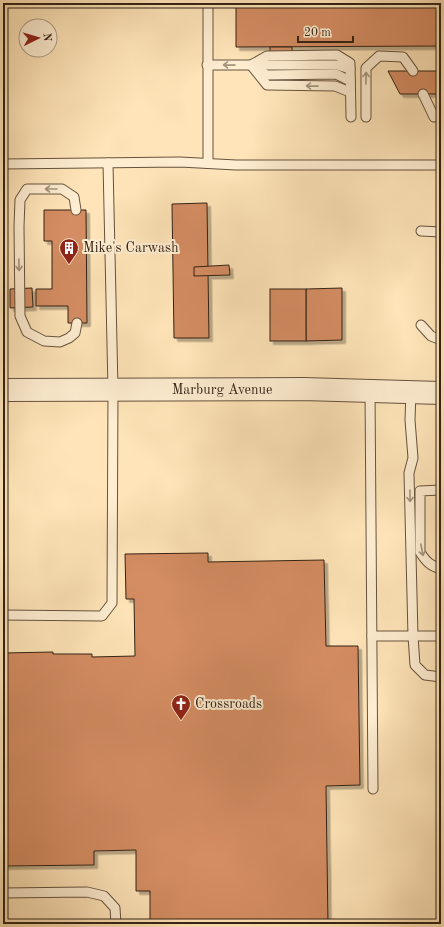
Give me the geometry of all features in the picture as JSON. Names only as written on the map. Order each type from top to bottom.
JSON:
[{"type":"street","name":"Marburg Avenue","points":[[3,390],[303,389],[441,392]]},
{"type":"lane","points":[[208,3],[208,163]]},
{"type":"lane","points":[[366,117],[366,68],[379,56],[403,57],[413,71]]},
{"type":"lane","points":[[207,65],[337,65],[350,69],[351,117]]},
{"type":"lane","points":[[251,65],[267,74],[336,74],[350,81]]},
{"type":"lane","points":[[251,65],[267,85],[335,86],[350,92]]},
{"type":"lane","points":[[423,94],[434,117]]},
{"type":"lane","points":[[3,615],[102,616],[112,603],[113,389],[108,163]]},
{"type":"lane","points":[[3,164],[208,163],[236,165],[441,165]]},
{"type":"lane","points":[[76,210],[74,197],[62,189],[27,189],[20,200],[19,226],[20,316],[27,332],[44,341],[60,342],[75,333],[77,323]]},
{"type":"lane","points":[[421,231],[441,232]]},
{"type":"lane","points":[[421,326],[431,336],[441,340]]},
{"type":"lane","points":[[370,391],[373,789]]},
{"type":"lane","points":[[411,392],[410,420],[413,458],[409,473],[415,665],[425,675],[441,678]]},
{"type":"lane","points":[[441,490],[420,491],[420,552],[425,560],[433,567],[441,569]]},
{"type":"lane","points":[[372,636],[441,636]]},
{"type":"lane","points":[[3,894],[86,892],[104,896],[115,908],[116,924]]},
{"type":"building","points":[[236,3],[441,3],[441,46],[236,47]]},
{"type":"building","points":[[270,47],[292,47],[293,78],[270,79]]},
{"type":"building","points":[[388,71],[441,71],[441,94],[400,94]]},
{"type":"building","points":[[207,203],[209,338],[174,338],[172,204]]},
{"type":"building","name":"Mike's Carwash","points":[[44,210],[86,210],[87,323],[68,323],[68,306],[36,306],[36,289],[52,289],[52,241],[44,241]]},
{"type":"building","points":[[229,265],[230,275],[194,276],[194,267]]},
{"type":"building","points":[[32,288],[33,307],[10,308],[10,289]]},
{"type":"building","points":[[342,288],[342,340],[306,341],[306,289]]},
{"type":"building","points":[[270,289],[306,289],[306,341],[270,341]]},
{"type":"building","name":"Crossroads","points":[[208,553],[208,562],[324,560],[326,646],[358,646],[360,785],[326,786],[328,924],[174,924],[174,921],[150,921],[150,891],[136,891],[136,850],[94,851],[94,865],[3,866],[3,653],[53,652],[53,654],[92,654],[92,657],[135,656],[134,599],[126,599],[125,554]]},
{"type":"place","name":"Mike's Carwash","points":[[69,265]]},
{"type":"place","name":"Crossroads","points":[[181,721]]}]
